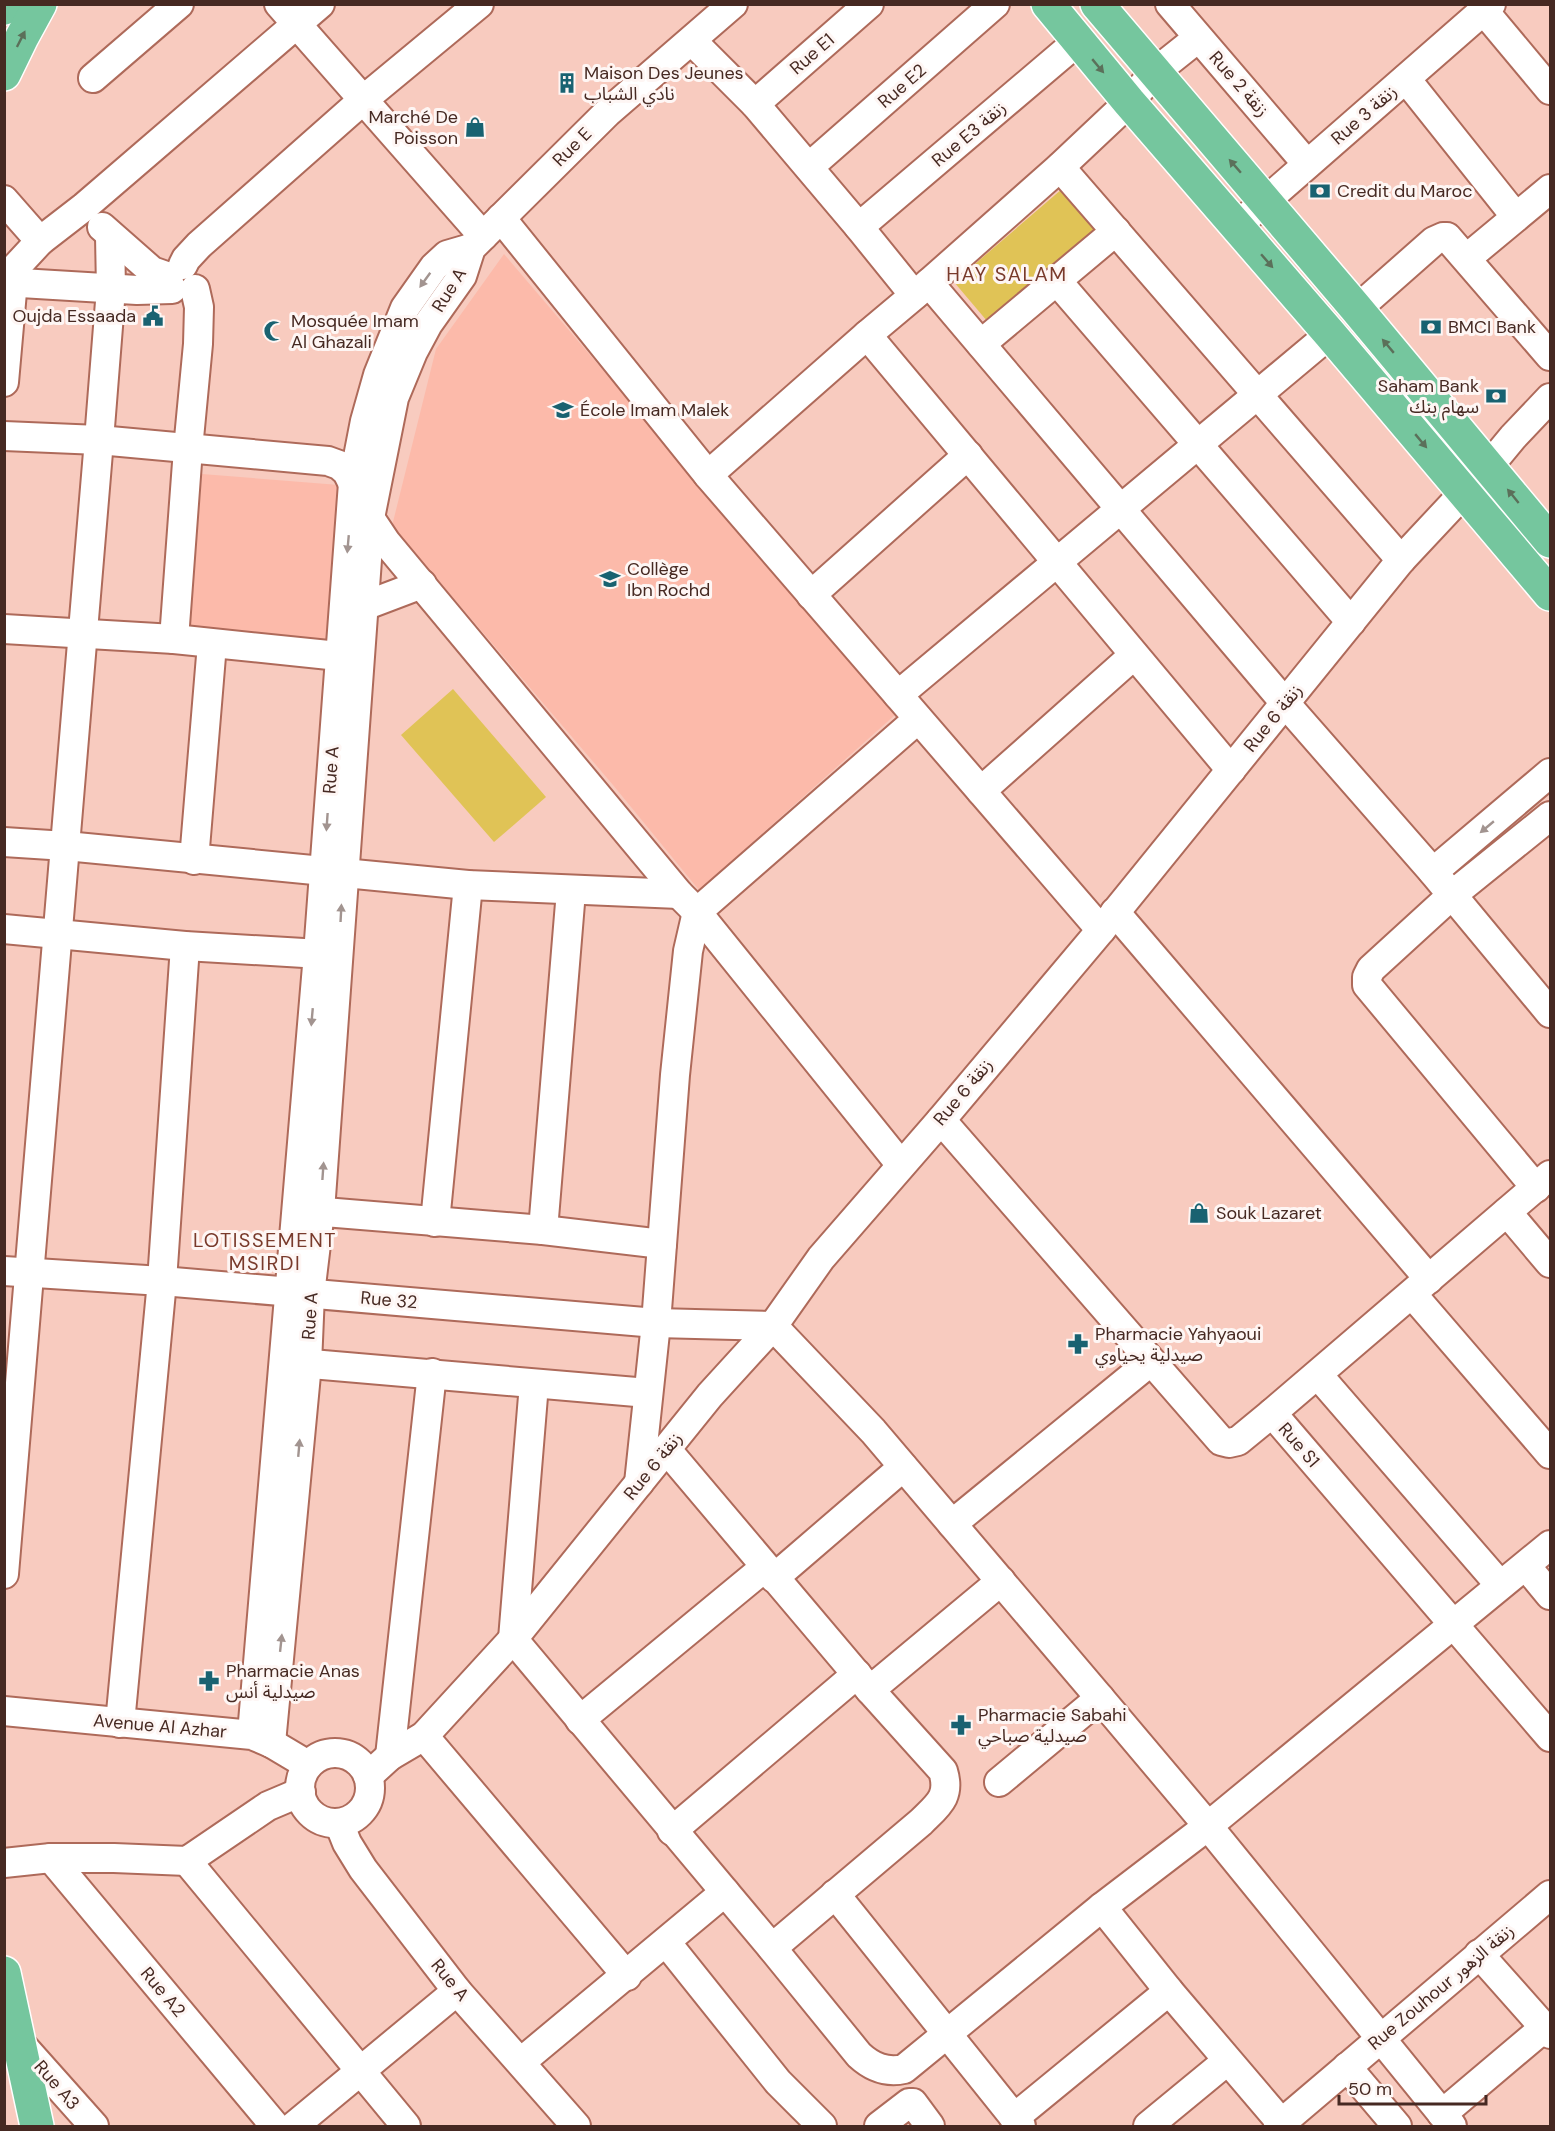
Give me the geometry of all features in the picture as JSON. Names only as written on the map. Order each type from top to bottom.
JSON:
[{"type":"main road","points":[[4,74],[40,4]]},
{"type":"main road","points":[[1048,4],[1129,102],[1551,594]]},
{"type":"main road","points":[[1098,4],[1551,541]]},
{"type":"main road","points":[[4,1973],[37,2127]]},
{"type":"street","points":[[93,78],[179,4]]},
{"type":"street","points":[[4,382],[8,282],[14,268],[40,241],[84,207],[288,14],[320,4]]},
{"type":"street","points":[[180,280],[186,259],[199,245],[363,100],[479,4]]},
{"type":"street","name":"Rue E1","points":[[755,104],[869,4]]},
{"type":"street","name":"Rue E2","points":[[809,167],[995,4]]},
{"type":"street","name":"Rue 2 زنقة","points":[[1170,4],[1307,164]]},
{"type":"street","points":[[1488,8],[1551,90]]},
{"type":"street","name":"Rue 3 زنقة","points":[[1237,226],[1488,8]]},
{"type":"street","name":"Rue E","points":[[485,234],[607,112],[692,41],[718,9]]},
{"type":"street","points":[[288,14],[363,100],[708,476],[981,791],[1108,921],[1420,1286],[1551,1454]]},
{"type":"street","points":[[708,476],[1060,167],[1129,102],[1154,73],[1198,38]]},
{"type":"street","points":[[692,41],[755,104],[859,227],[921,289],[981,344],[1551,1013]]},
{"type":"street","name":"Rue E3 زنقة","points":[[859,227],[1078,41]]},
{"type":"street","points":[[1406,79],[1516,217]]},
{"type":"street","points":[[1060,167],[1401,560]]},
{"type":"street","points":[[1467,258],[1551,189]]},
{"type":"street","points":[[4,200],[40,241]]},
{"type":"street","points":[[84,207],[110,236],[152,271],[180,280],[200,307],[174,639]]},
{"type":"street","points":[[981,344],[1116,231]]},
{"type":"street","name":"Rue A","points":[[261,1739],[296,1363],[329,954],[333,871],[350,657],[353,483],[373,393],[405,308],[434,267],[447,255],[485,234]]},
{"type":"street","name":"Rue A","points":[[350,657],[364,606],[370,518],[394,398],[423,333],[462,276],[485,234]]},
{"type":"street","points":[[4,1574],[17,1272],[58,933],[66,846],[111,289],[110,236]]},
{"type":"street","points":[[1357,309],[1438,238],[1447,237],[1551,356]]},
{"type":"street","points":[[8,282],[111,289],[180,280]]},
{"type":"street","points":[[1057,281],[1352,622]]},
{"type":"street","points":[[898,695],[1330,334]]},
{"type":"street","points":[[867,335],[1231,770]]},
{"type":"street","name":"Rue 6 زنقة","points":[[368,1776],[390,1756],[424,1736],[513,1640],[710,1395],[773,1326],[821,1258],[941,1120],[1108,921],[1401,560],[1513,437],[1551,399]]},
{"type":"street","points":[[4,435],[99,440],[328,461],[339,465],[347,472],[370,518],[386,542],[688,903],[901,1165]]},
{"type":"street","points":[[811,595],[968,455]]},
{"type":"street","points":[[364,606],[422,584]]},
{"type":"street","points":[[4,629],[174,639],[350,657]]},
{"type":"street","points":[[194,860],[212,644]]},
{"type":"street","points":[[981,791],[1134,654]]},
{"type":"street","points":[[4,842],[688,903],[918,719]]},
{"type":"street","points":[[1272,1413],[1543,1182],[1367,985],[1367,977],[1371,969],[1452,895],[1551,814],[1541,782],[1433,872]]},
{"type":"street","points":[[435,1222],[468,885]]},
{"type":"street","points":[[543,1230],[571,891]]},
{"type":"street","points":[[639,1483],[656,1323],[675,1075],[688,951],[688,903]]},
{"type":"street","points":[[4,929],[185,946],[329,954]]},
{"type":"street","points":[[120,1723],[162,1281],[185,946]]},
{"type":"street","name":"Rue S1","points":[[941,1120],[1150,1362],[1221,1440],[1229,1443],[1238,1441],[1272,1413],[1551,1737]]},
{"type":"street","points":[[308,1210],[543,1230],[662,1244]]},
{"type":"street","points":[[1507,1212],[1551,1263]]},
{"type":"street","name":"Rue 32","points":[[17,1272],[162,1281],[656,1323],[773,1326]]},
{"type":"street","points":[[773,1326],[873,1431],[1001,1581],[1208,1826],[1447,2120],[1548,2031],[1479,1954]]},
{"type":"street","points":[[952,1524],[1150,1362]]},
{"type":"street","points":[[296,1363],[432,1373],[648,1394]]},
{"type":"street","points":[[390,1756],[432,1373]]},
{"type":"street","points":[[1317,1375],[1500,1585]]},
{"type":"street","points":[[534,1384],[513,1640],[859,2055],[868,2064],[881,2069],[895,2071],[904,2069],[1102,1907],[1208,1826],[1551,1545]]},
{"type":"street","points":[[666,1450],[769,1573],[942,1771],[946,1782],[945,1793],[940,1803],[921,1822],[772,1948]]},
{"type":"street","points":[[580,1720],[903,1467]]},
{"type":"street","points":[[1526,1566],[1551,1595]]},
{"type":"street","points":[[672,1831],[863,1682],[1001,1581]]},
{"type":"street","points":[[999,1782],[1100,1698]]},
{"type":"street","name":"Avenue Al Azhar","points":[[4,1711],[261,1739],[308,1765]]},
{"type":"street","points":[[424,1736],[627,1976]]},
{"type":"street","points":[[329,1753],[342,1753],[353,1757],[363,1766],[368,1776],[370,1787],[365,1807],[358,1815],[339,1823],[328,1822],[310,1812],[304,1803],[301,1782],[308,1765],[318,1757],[329,1753]]},
{"type":"street","points":[[4,1863],[51,1858],[114,1858],[187,1862],[268,1806],[301,1792]]},
{"type":"street","name":"Rue A","points":[[339,1823],[347,1843],[363,1869],[457,1991],[576,2127]]},
{"type":"street","name":"Rue A2","points":[[51,1858],[275,2127]]},
{"type":"street","points":[[187,1862],[406,2127]]},
{"type":"street","points":[[521,2062],[725,1892]]},
{"type":"street","points":[[835,1893],[1018,2122],[1169,1991]]},
{"type":"street","name":"Rue Zouhour زنقة الزهور","points":[[1281,2126],[1479,1954],[1549,1899]]},
{"type":"street","points":[[1102,1907],[1281,2126]]},
{"type":"street","points":[[666,1942],[778,2082],[822,2127]]},
{"type":"street","points":[[294,2127],[457,1991]]},
{"type":"street","name":"Rue A3","points":[[20,2043],[94,2127]]},
{"type":"street","points":[[1148,2127],[1227,2061]]},
{"type":"street","points":[[1347,2067],[1397,2127]]},
{"type":"street","points":[[879,2127],[909,2103],[913,2103],[930,2127]]},
{"type":"shaded area","points":[[1062,189],[1101,234],[993,328],[954,282]]},
{"type":"shaded area","points":[[504,254],[896,714],[699,890],[613,785],[392,526],[436,349]]},
{"type":"shaded area","points":[[202,474],[339,485],[327,642],[190,631]]},
{"type":"shaded area","points":[[453,689],[546,797],[494,842],[401,735]]},
{"type":"place","name":"Maison Des Jeunes نادي الشباب","points":[[567,83]]},
{"type":"place","name":"Marché De Poisson","points":[[475,127]]},
{"type":"place","name":"Credit du Maroc","points":[[1320,191]]},
{"type":"place","name":"Oujda Essaada","points":[[153,316]]},
{"type":"place","name":"BMCI Bank","points":[[1431,327]]},
{"type":"place","name":"Mosquée Imam Al Ghazali","points":[[274,331]]},
{"type":"place","name":"Saham Bank سهام بنك","points":[[1496,396]]},
{"type":"place","name":"École Imam Malek","points":[[563,410]]},
{"type":"place","name":"Collège Ibn Rochd","points":[[610,579]]},
{"type":"place","name":"Souk Lazaret","points":[[1199,1213]]},
{"type":"place","name":"Pharmacie Yahyaoui صيدلية يحياوي","points":[[1078,1344]]},
{"type":"place","name":"Pharmacie Anas صيدلية أنس","points":[[209,1681]]},
{"type":"place","name":"Pharmacie Sabahi صيدلية صباحي","points":[[961,1725]]},
{"type":"district","name":"HAY SALAM","points":[[1007,274]]},
{"type":"district","name":"LOTISSEMENT MSIRDI","points":[[265,1252]]}]
